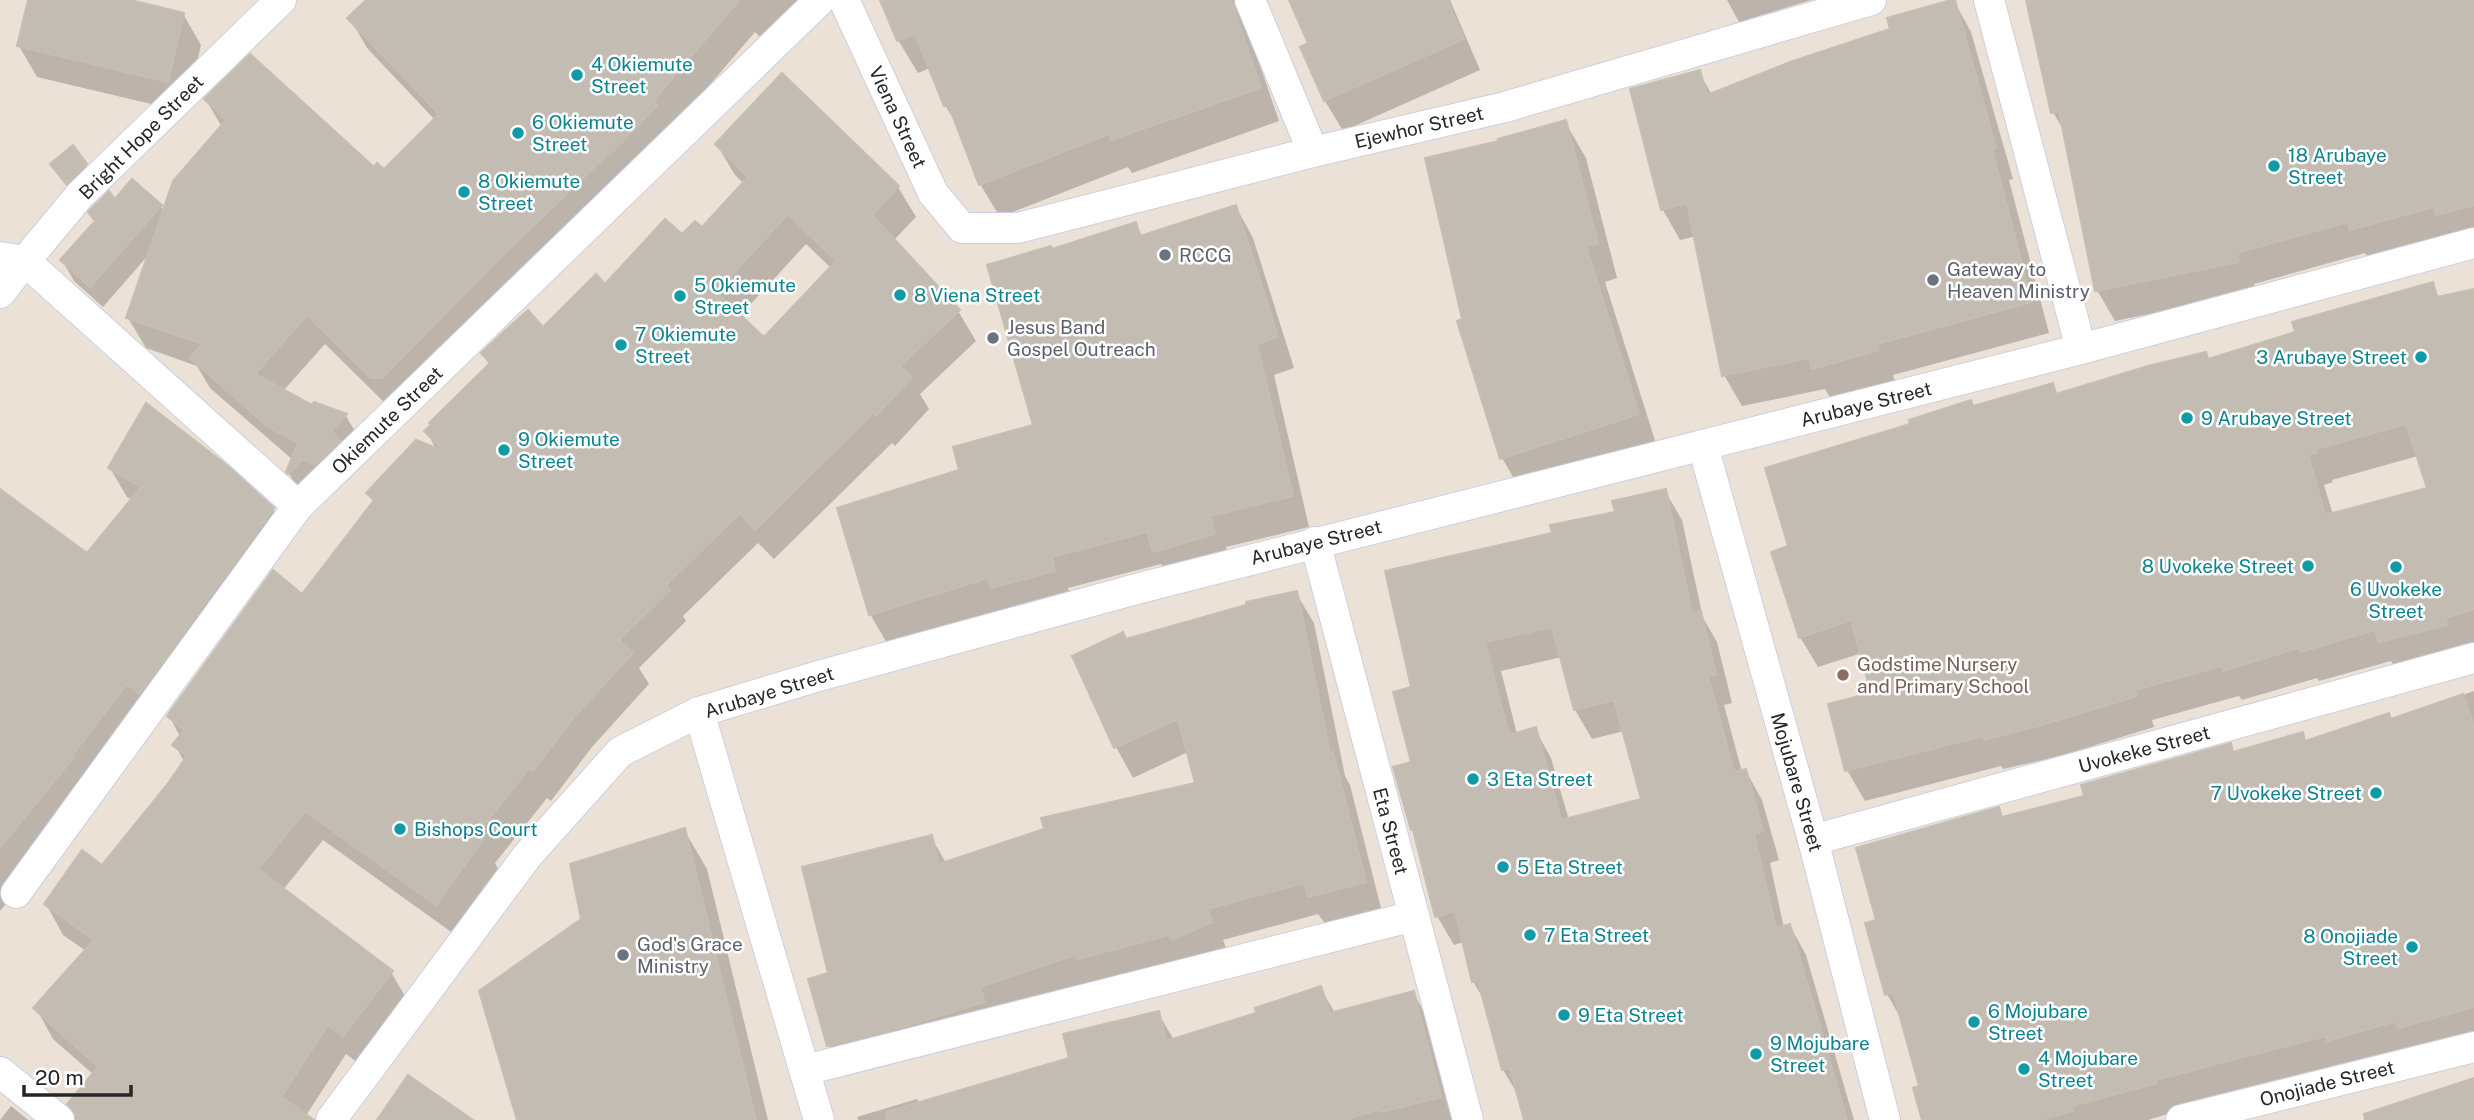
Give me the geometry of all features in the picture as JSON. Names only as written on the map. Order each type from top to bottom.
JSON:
[{"type":"street","name":"Bright Hope Street","points":[[0,293],[12,259],[281,0]]},
{"type":"street","name":"Okiemute Street","points":[[16,892],[298,506],[820,0]]},
{"type":"street","name":"Viena Street","points":[[844,0],[933,192],[962,228]]},
{"type":"street","points":[[1250,0],[1313,152]]},
{"type":"street","name":"Ejewhor Street","points":[[962,228],[1018,228],[1313,152],[1505,107],[1871,0]]},
{"type":"street","points":[[1989,0],[2081,349]]},
{"type":"street","name":"Arubaye Street","points":[[331,1120],[527,856],[620,752],[699,712],[816,677],[1315,542],[2081,349],[2474,243]]},
{"type":"street","points":[[12,259],[298,506]]},
{"type":"street","name":"Mojubare Street","points":[[1703,446],[1814,840],[1885,1120]]},
{"type":"street","name":"Eta Street","points":[[1315,542],[1468,1120]]},
{"type":"street","name":"Uvokeke Street","points":[[1814,840],[2474,658]]},
{"type":"street","points":[[699,712],[819,1120]]},
{"type":"street","points":[[806,1070],[1414,916]]},
{"type":"street","name":"Onojiade Street","points":[[2181,1120],[2474,1047]]},
{"type":"street","points":[[0,1072],[60,1120]]},
{"type":"building","points":[[28,0],[131,0],[184,13],[168,82],[17,46]]},
{"type":"building","points":[[366,0],[739,0],[653,101],[657,106],[504,254],[382,378],[371,378],[307,315],[255,374],[312,405],[314,402],[347,414],[331,431],[340,441],[315,465],[303,459],[288,474],[286,472],[298,443],[267,426],[190,358],[202,344],[126,318],[173,181],[226,120],[204,99],[250,54],[374,167],[377,163],[384,169],[439,114],[347,18]]},
{"type":"building","points":[[880,0],[1231,0],[1261,88],[1111,140],[1109,134],[979,185],[948,104],[944,106],[915,34],[897,41]]},
{"type":"building","points":[[1289,0],[1447,0],[1464,39],[1324,101],[1300,47],[1308,43]]},
{"type":"building","points":[[1955,0],[1996,148],[1992,149],[2032,302],[1877,344],[1879,350],[1812,369],[1809,358],[1722,376],[1687,203],[1661,210],[1630,89],[1700,70],[1707,95],[1790,62],[1890,29],[1887,18]]},
{"type":"building","points":[[2026,0],[2474,0],[2474,205],[2436,215],[2434,207],[2350,230],[2348,222],[2237,253],[2239,262],[2095,291],[2059,111],[2051,113]]},
{"type":"building","points":[[782,73],[899,186],[872,215],[960,310],[900,366],[912,377],[876,416],[873,413],[755,530],[740,513],[666,585],[670,590],[619,640],[633,653],[575,716],[533,771],[529,768],[477,835],[483,839],[436,905],[305,811],[258,869],[393,971],[343,1036],[328,1025],[281,1097],[314,1120],[76,1120],[75,1113],[67,1104],[98,1067],[33,1008],[94,940],[44,904],[82,850],[102,865],[187,756],[172,745],[184,730],[167,716],[273,570],[302,594],[374,500],[366,493],[416,440],[444,451],[424,431],[490,363],[481,353],[500,335],[528,310],[543,327],[596,274],[605,284],[665,219],[682,234],[695,221],[702,227],[748,177],[715,144]],"holes":[[[788,214],[836,261],[764,337],[716,292]]]},
{"type":"building","points":[[1566,120],[1598,243],[1586,246],[1639,414],[1500,459],[1457,321],[1462,319],[1425,158],[1499,141],[1498,139]]},
{"type":"building","points":[[73,145],[87,164],[66,184],[50,164]]},
{"type":"building","points":[[132,179],[162,205],[90,287],[60,260],[95,221],[88,212],[109,191],[115,199]]},
{"type":"building","points":[[1236,205],[1278,337],[1257,344],[1293,496],[1210,516],[1215,534],[1153,552],[1147,532],[1052,557],[1055,571],[991,588],[988,578],[869,615],[837,508],[959,470],[953,447],[1033,425],[987,265],[1051,246],[1052,249],[1136,222],[1140,236]]},
{"type":"building","points":[[2433,282],[2437,297],[2474,289],[2474,609],[2445,618],[2447,625],[2379,642],[2375,630],[2300,652],[2299,648],[2223,671],[2221,666],[2135,690],[2137,696],[2042,725],[1984,740],[1983,736],[1845,771],[1828,704],[1871,693],[1851,620],[1799,638],[1771,552],[1788,546],[1765,468],[1910,424],[1909,420],[1971,400],[1973,406],[2053,383],[2056,394],[2148,366],[2206,352],[2208,359],[2295,332],[2292,322]],"holes":[[[2406,424],[2427,488],[2325,515],[2308,454],[2317,452],[2316,449]]]},
{"type":"building","points":[[146,403],[228,466],[274,508],[139,694],[127,684],[71,757],[73,758],[0,848],[0,489],[87,553],[141,487],[108,468]]},
{"type":"building","points":[[1666,489],[1692,614],[1701,611],[1716,674],[1708,676],[1734,772],[1746,769],[1763,831],[1754,834],[1776,928],[1790,924],[1847,1120],[1524,1120],[1510,1068],[1502,1070],[1478,981],[1472,982],[1455,911],[1435,917],[1413,830],[1393,767],[1411,762],[1393,692],[1411,687],[1385,571],[1552,533],[1550,525],[1615,512],[1612,501]],"holes":[[[1552,627],[1574,710],[1614,700],[1641,799],[1561,820],[1536,727],[1509,735],[1485,642]]]},
{"type":"building","points":[[1297,591],[1330,753],[1333,752],[1366,882],[1308,897],[1304,883],[1207,909],[1212,922],[1172,940],[1169,935],[1078,959],[1077,954],[980,987],[985,1002],[827,1046],[808,979],[828,973],[802,867],[932,835],[939,864],[1044,829],[1041,818],[1195,783],[1178,719],[1114,748],[1072,656],[1123,632],[1126,639],[1246,605],[1246,602]]},
{"type":"building","points":[[2463,694],[2474,726],[2474,1007],[2398,1028],[2396,1021],[2327,1041],[2326,1036],[2239,1058],[2072,1106],[2073,1111],[2039,1120],[1922,1120],[1913,1088],[1919,1086],[1893,992],[1885,995],[1865,923],[1876,920],[1856,848],[1999,807],[2002,817],[2084,796],[2081,785],[2231,743],[2233,752],[2303,732],[2305,741],[2389,713],[2391,719]]},
{"type":"building","name":"God's Grace Ministry","points":[[685,828],[756,1120],[517,1120],[479,991],[581,919],[570,864]]},
{"type":"building","points":[[1321,986],[1330,1013],[1414,991],[1441,1097],[1381,1112],[1380,1109],[1345,1120],[887,1120],[886,1112],[1069,1058],[1063,1034],[1159,1011],[1166,1041],[1256,1013],[1255,1008]]},
{"type":"building","points":[[408,1075],[473,1120],[377,1120]]},
{"type":"building","points":[[2474,1078],[2474,1120],[2365,1120],[2364,1114]]},
{"type":"place","name":"4 Okiemute Street","points":[[577,75]]},
{"type":"place","name":"6 Okiemute Street","points":[[518,133]]},
{"type":"place","name":"18 Arubaye Street","points":[[2274,166]]},
{"type":"place","name":"8 Okiemute Street","points":[[464,192]]},
{"type":"place","name":"RCCG","points":[[1165,255]]},
{"type":"place","name":"Gateway to Heaven Ministry","points":[[1933,280]]},
{"type":"place","name":"8 Viena Street","points":[[900,295]]},
{"type":"place","name":"5 Okiemute Street","points":[[680,296]]},
{"type":"place","name":"Jesus Band Gospel Outreach","points":[[993,338]]},
{"type":"place","name":"7 Okiemute Street","points":[[621,345]]},
{"type":"place","name":"3 Arubaye Street","points":[[2421,357]]},
{"type":"place","name":"9 Arubaye Street","points":[[2187,418]]},
{"type":"place","name":"9 Okiemute Street","points":[[504,450]]},
{"type":"place","name":"8 Uvokeke Street","points":[[2308,566]]},
{"type":"place","name":"6 Uvokeke Street","points":[[2396,567]]},
{"type":"place","name":"Godstime Nursery and Primary School","points":[[1843,675]]},
{"type":"place","name":"3 Eta Street","points":[[1473,779]]},
{"type":"place","name":"7 Uvokeke Street","points":[[2376,793]]},
{"type":"place","name":"Bishops Court","points":[[400,829]]},
{"type":"place","name":"5 Eta Street","points":[[1503,867]]},
{"type":"place","name":"7 Eta Street","points":[[1530,935]]},
{"type":"place","name":"8 Onojiade Street","points":[[2412,947]]},
{"type":"place","name":"God's Grace Ministry","points":[[623,955]]},
{"type":"place","name":"9 Eta Street","points":[[1564,1015]]},
{"type":"place","name":"6 Mojubare Street","points":[[1974,1022]]},
{"type":"place","name":"9 Mojubare Street","points":[[1756,1054]]},
{"type":"place","name":"4 Mojubare Street","points":[[2024,1069]]}]
